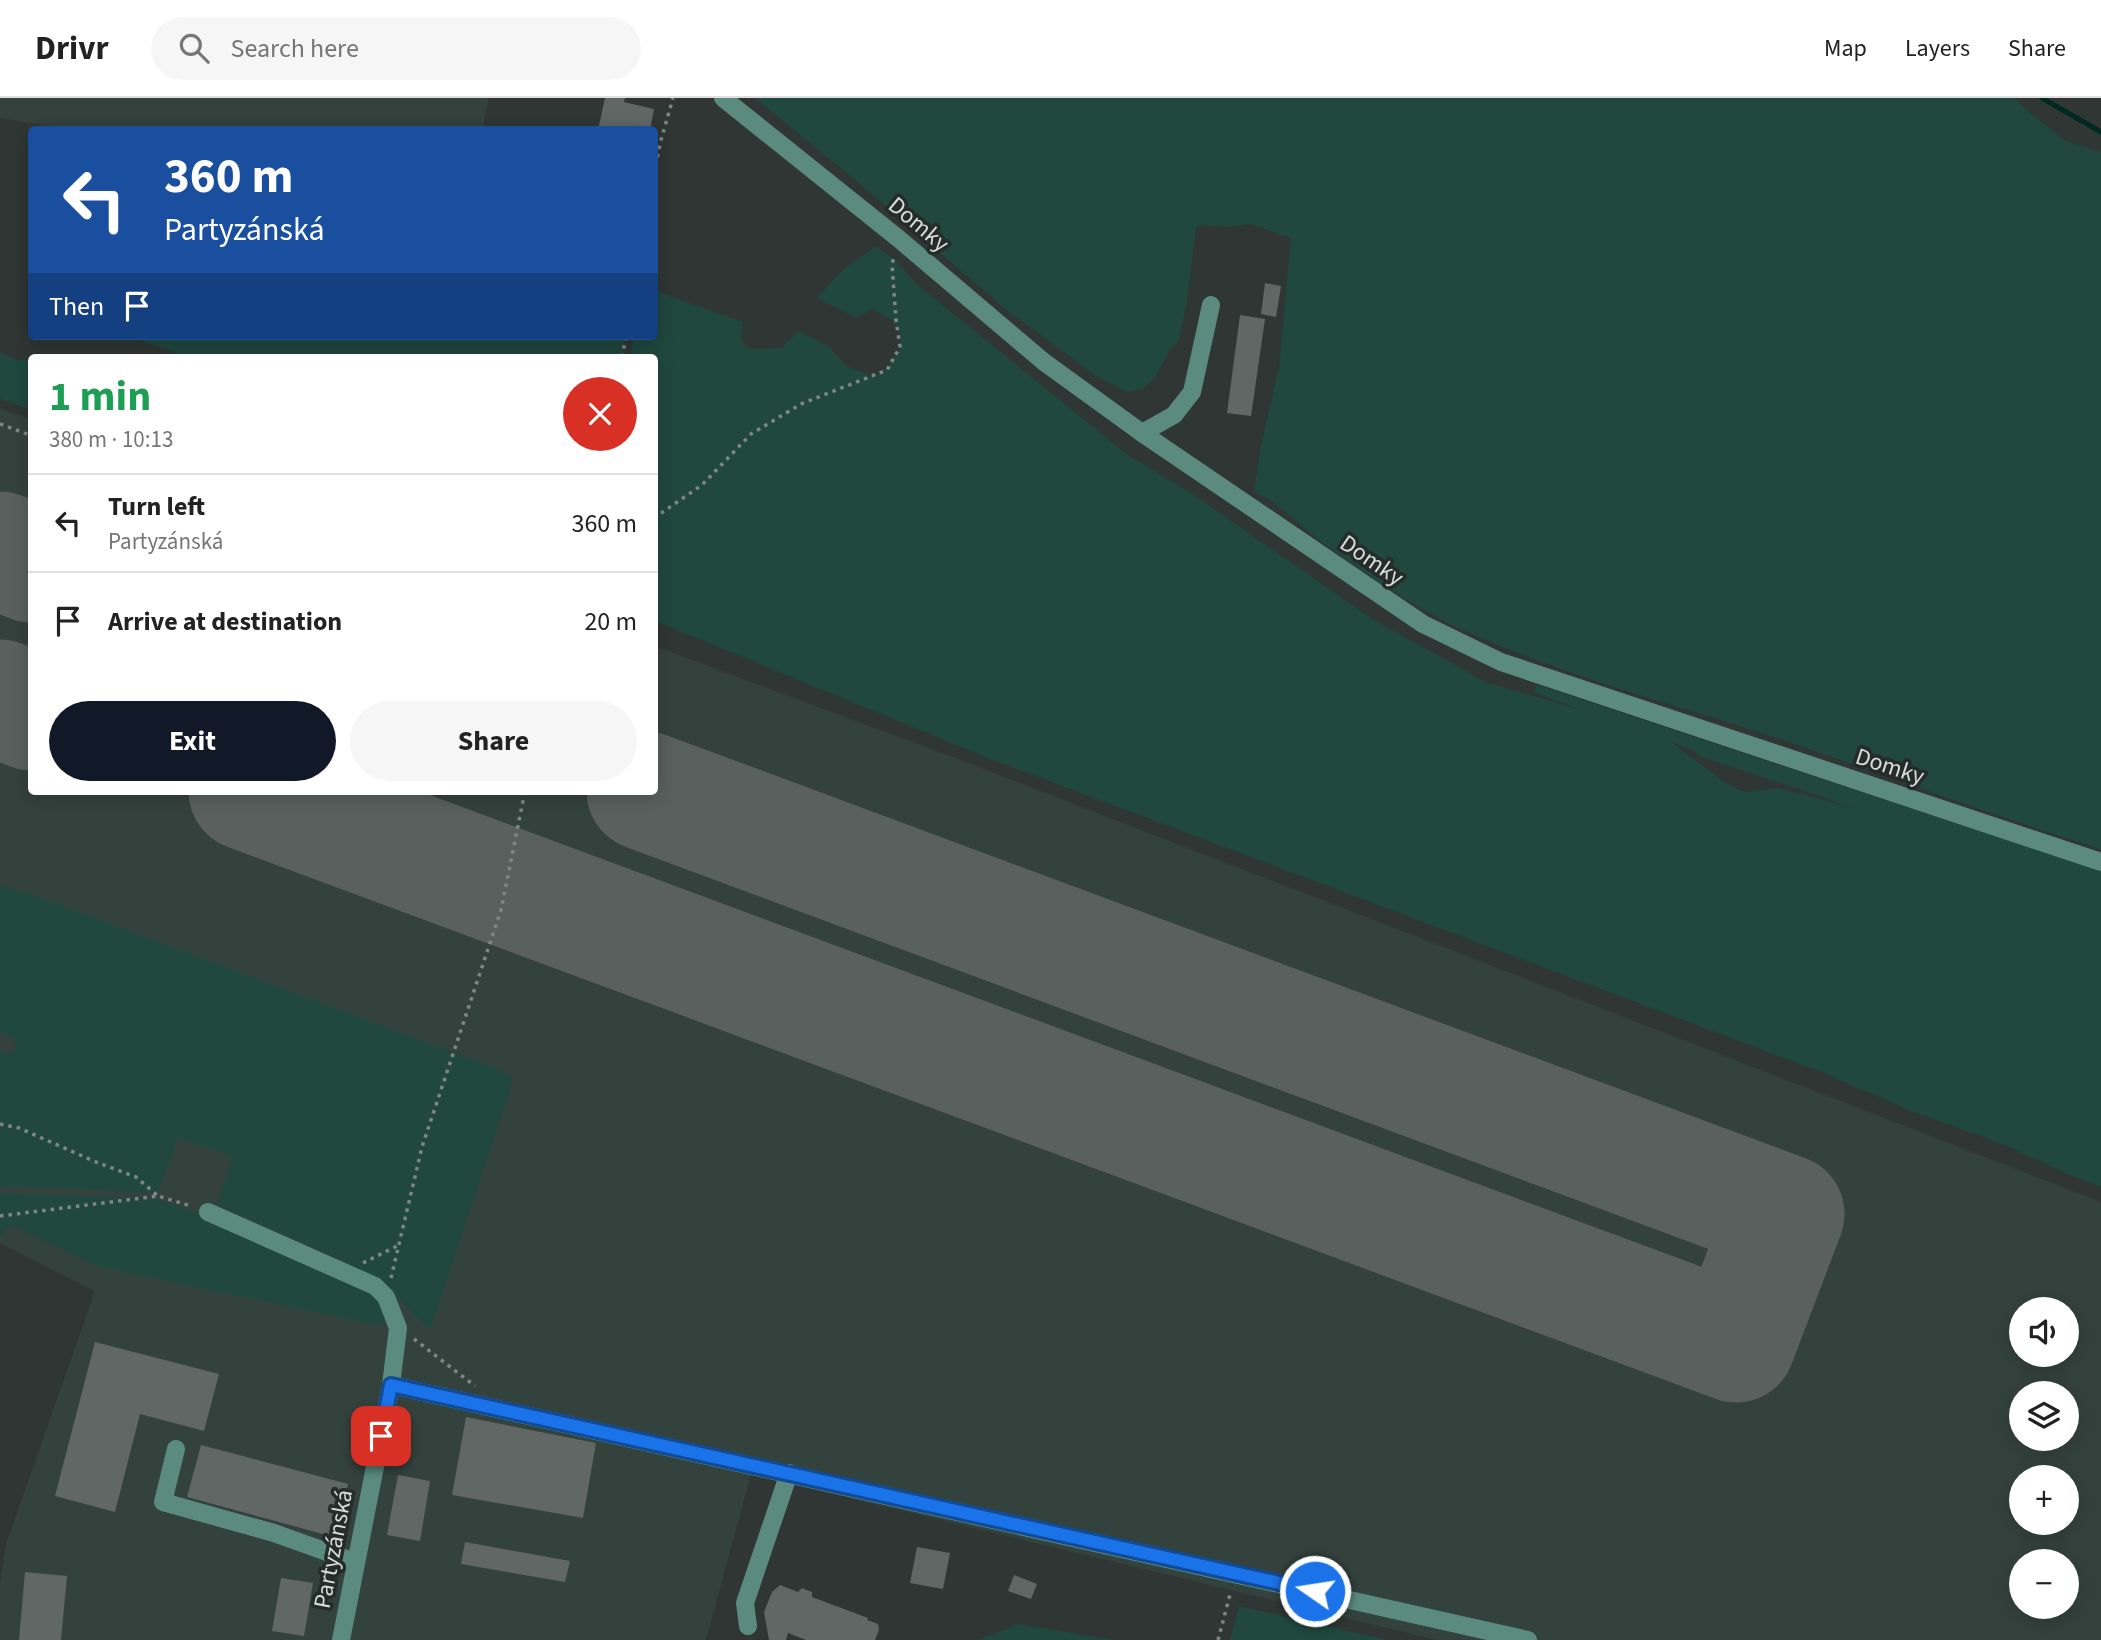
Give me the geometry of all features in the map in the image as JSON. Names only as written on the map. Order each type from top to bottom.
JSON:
[{"type":"street","name":"Domky","points":[[723,98],[899,239],[1044,362],[1142,433],[1423,624],[1501,662],[2101,863]]},
{"type":"street","points":[[1142,433],[1174,415],[1192,392],[1211,305]]},
{"type":"street","points":[[208,1212],[376,1286],[386,1297],[398,1328]]},
{"type":"street","name":"Partyzánská","points":[[341,1640],[391,1385],[398,1328]]},
{"type":"street","points":[[391,1385],[1528,1640]]},
{"type":"street","points":[[176,1449],[163,1502],[274,1533],[355,1562]]},
{"type":"street","points":[[748,1626],[745,1603],[789,1473]]},
{"type":"path","points":[[658,155],[673,98]]},
{"type":"path","points":[[658,515],[702,485],[751,434],[801,404],[887,370],[900,347],[892,264],[899,239]]},
{"type":"path","points":[[0,424],[28,434]]},
{"type":"path","points":[[386,1297],[422,1147],[501,910],[524,795]]},
{"type":"path","points":[[0,1124],[19,1128],[136,1177],[158,1196],[208,1212]]},
{"type":"path","points":[[0,1216],[158,1196]]},
{"type":"path","points":[[339,1270],[370,1261],[398,1245]]},
{"type":"path","points":[[398,1328],[474,1384],[479,1404]]},
{"type":"path","points":[[1218,1640],[1236,1573]]},
{"type":"shaded area","points":[[0,98],[489,98],[483,126],[50,126],[0,118]]},
{"type":"shaded area","points":[[0,409],[28,418],[28,795],[658,795],[658,647],[966,762],[2101,1202],[2101,1640],[1437,1640],[751,1474],[706,1640],[0,1640],[0,1583],[6,1544],[95,1291],[0,1243]]},
{"type":"green space","points":[[755,98],[2016,98],[2065,141],[2101,152],[2101,849],[1740,726],[1596,681],[1490,642],[1438,618],[1387,588],[1272,502],[1254,492],[1261,445],[1279,368],[1291,238],[1250,224],[1226,227],[1200,225],[1196,228],[1179,341],[1170,350],[1154,379],[1142,389],[1127,392],[1096,376],[1004,308]]},
{"type":"green space","points":[[876,246],[896,261],[919,286],[1128,455],[1194,495],[1374,620],[1486,682],[1581,710],[1533,692],[1537,685],[2101,871],[2101,1187],[2005,1145],[1914,1112],[1821,1072],[983,756],[658,622],[658,354],[631,354],[633,340],[658,340],[658,292],[743,322],[741,338],[745,346],[754,349],[781,348],[799,331],[828,346],[847,366],[871,376],[886,369],[899,350],[901,336],[892,320],[872,309],[857,318],[816,298],[846,267]],"holes":[[[1671,742],[1695,751],[1699,756],[1858,809],[1779,788],[1746,792],[1730,786]]]},
{"type":"green space","points":[[140,340],[624,340],[622,354],[179,354]]},
{"type":"green space","points":[[0,353],[17,360],[28,360],[28,409],[0,399]]},
{"type":"green space","points":[[0,885],[50,901],[498,1069],[515,1079],[430,1330],[375,1279],[346,1262],[217,1204],[233,1157],[178,1137],[158,1193],[0,1186],[0,1051],[11,1055],[16,1046],[15,1038],[0,1032]]},
{"type":"green space","points":[[0,1193],[157,1199],[224,1222],[362,1285],[383,1304],[387,1315],[383,1323],[378,1325],[97,1266],[14,1226],[8,1226],[0,1238]]},
{"type":"green space","points":[[1239,1606],[1388,1640],[1230,1640]]},
{"type":"green space","points":[[1019,1624],[1115,1640],[978,1640]]},
{"type":"building","points":[[605,98],[625,98],[624,102],[654,109],[651,126],[599,126]]},
{"type":"building","points":[[1265,283],[1281,286],[1276,317],[1261,314]]},
{"type":"building","points":[[1240,315],[1265,319],[1251,416],[1227,413]]},
{"type":"building","points":[[95,1342],[219,1374],[204,1431],[140,1414],[115,1512],[55,1496]]},
{"type":"building","points":[[466,1417],[596,1443],[583,1518],[452,1495]]},
{"type":"building","points":[[201,1445],[348,1484],[334,1537],[187,1497]]},
{"type":"building","points":[[398,1475],[430,1481],[420,1541],[387,1535]]},
{"type":"building","points":[[465,1542],[570,1561],[565,1582],[461,1564]]},
{"type":"building","points":[[917,1547],[950,1553],[943,1589],[910,1583]]},
{"type":"building","points":[[25,1572],[67,1576],[61,1640],[19,1640]]},
{"type":"building","points":[[1014,1575],[1037,1584],[1031,1599],[1008,1591]]},
{"type":"building","points":[[281,1578],[313,1583],[304,1636],[272,1631]]},
{"type":"building","points":[[780,1585],[798,1592],[802,1588],[812,1592],[812,1597],[868,1618],[867,1620],[878,1624],[875,1640],[806,1640],[788,1633],[786,1640],[769,1640],[764,1612],[772,1592]]},
{"type":"waterway","points":[[2042,98],[2101,132]]},
{"type":"runway","points":[[0,551],[28,562]]},
{"type":"runway","points":[[0,699],[28,710]]},
{"type":"runway","points":[[259,795],[1736,1343],[1785,1214],[657,795]]},
{"type":"route","points":[[381,1436],[391,1385],[1315,1591]]}]
